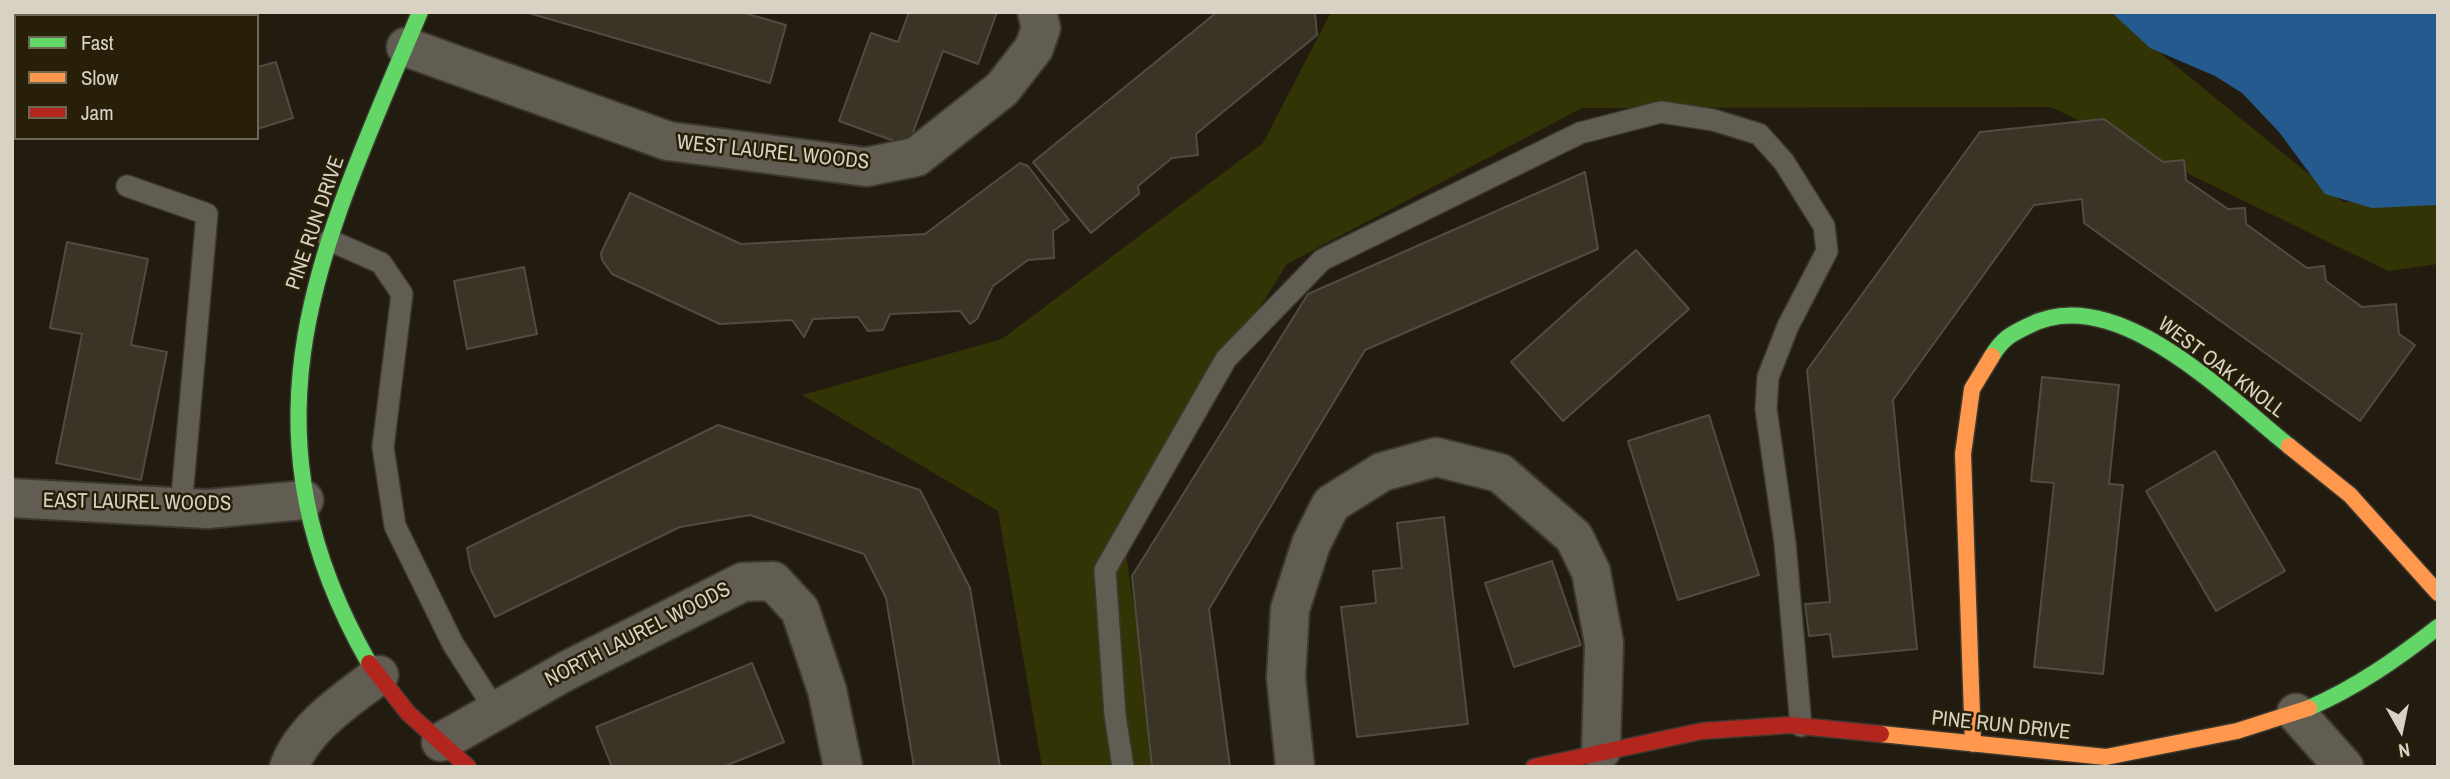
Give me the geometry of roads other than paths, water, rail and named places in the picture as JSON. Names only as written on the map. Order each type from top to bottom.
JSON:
[{"type":"street","name":"WEST LAUREL WOODS","points":[[413,29],[668,141],[866,167],[916,157],[1002,89],[1034,48],[1041,28],[1037,12]]},
{"type":"street","name":"PINE RUN DRIVE","points":[[413,29],[329,240],[316,280],[300,355],[297,407],[304,500],[327,574],[357,643],[407,712],[454,755]]},
{"type":"street","name":"WEST OAK KNOLL","points":[[1972,744],[1963,454],[1972,389],[2002,340],[2042,318],[2076,315],[2124,324],[2161,344],[2350,495],[2438,593]]},
{"type":"street","points":[[1295,767],[1286,678],[1290,609],[1311,544],[1331,503],[1382,472],[1436,457],[1500,473],[1574,537],[1591,572],[1604,643],[1601,751]]},
{"type":"street","name":"EAST LAUREL WOODS","points":[[12,498],[207,509],[304,500]]},
{"type":"street","name":"NORTH LAUREL WOODS","points":[[454,755],[496,711],[566,671],[743,582],[773,581],[800,610],[827,690],[843,767]]},
{"type":"street","name":"PINE RUN DRIVE","points":[[1534,767],[1702,731],[1801,726],[2106,757],[2237,731],[2296,713],[2347,691],[2394,661],[2438,626]]},
{"type":"street","points":[[289,767],[295,751],[334,710],[379,676]]},
{"type":"street","points":[[2296,713],[2344,767]]},
{"type":"lane","points":[[1124,767],[1113,701],[1105,570],[1226,359],[1322,260],[1580,133],[1661,112],[1713,120],[1759,134],[1784,162],[1824,226],[1827,251],[1788,326],[1773,364],[1768,377],[1766,409],[1785,543],[1801,726]]},
{"type":"lane","points":[[127,186],[207,214],[181,508]]},
{"type":"lane","points":[[329,240],[381,263],[402,294],[383,447],[395,526],[453,644],[496,711]]},
{"type":"water","points":[[2111,12],[2438,12],[2438,205],[2372,208],[2325,194],[2279,132],[2242,93],[2215,76],[2150,48]]}]
